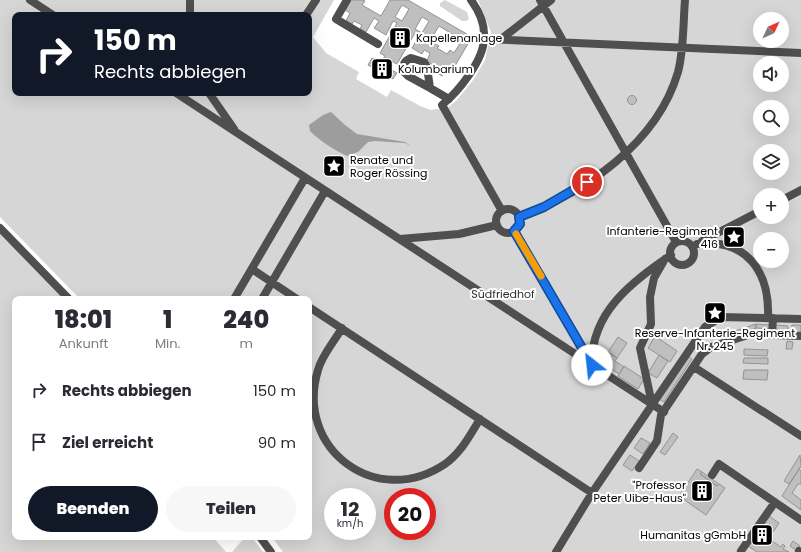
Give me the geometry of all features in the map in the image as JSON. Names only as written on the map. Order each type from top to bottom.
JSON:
[{"type":"street","points":[[30,0],[48,12]]},
{"type":"street","points":[[190,0],[190,12]]},
{"type":"street","points":[[308,12],[316,0]]},
{"type":"street","points":[[347,0],[336,20],[378,44]]},
{"type":"street","points":[[471,0],[481,20],[485,39],[472,71],[465,83],[442,105],[502,211]]},
{"type":"street","points":[[500,40],[541,3],[551,0]]},
{"type":"street","points":[[519,217],[558,199],[596,176],[639,140],[663,107],[678,72],[682,48],[685,0]]},
{"type":"street","points":[[541,3],[676,242]]},
{"type":"street","points":[[485,39],[801,53]]},
{"type":"street","points":[[430,88],[449,99]]},
{"type":"street","points":[[180,96],[664,412]]},
{"type":"street","points":[[211,96],[236,133]]},
{"type":"street","points":[[236,296],[305,178]]},
{"type":"street","points":[[789,196],[801,190]]},
{"type":"street","points":[[264,296],[325,191]]},
{"type":"street","points":[[512,210],[519,217],[520,224],[514,231],[505,232],[497,225],[497,218],[502,211],[512,210]]},
{"type":"street","points":[[694,245],[753,215]]},
{"type":"street","points":[[400,239],[459,234],[497,225]]},
{"type":"street","points":[[0,228],[66,296]]},
{"type":"street","points":[[514,231],[592,365]]},
{"type":"street","points":[[652,404],[640,348],[651,324],[651,288],[658,270],[668,257],[672,246],[676,242],[685,241],[694,245],[710,242],[722,244],[739,251],[753,262],[766,287],[772,335]]},
{"type":"street","points":[[668,257],[676,263],[685,264],[692,259],[694,245]]},
{"type":"street","points":[[592,365],[593,344],[598,329],[612,305],[629,286],[668,257]]},
{"type":"street","points":[[252,269],[293,296]]},
{"type":"street","points":[[312,309],[592,493]]},
{"type":"street","points":[[556,552],[592,493],[705,327],[721,317],[801,319]]},
{"type":"street","points":[[342,328],[318,369],[314,385],[314,409],[322,436],[329,447],[337,456],[355,470],[367,476],[391,481],[415,478],[427,474],[453,458],[480,419]]},
{"type":"street","points":[[639,468],[657,441],[661,415],[702,354],[711,347],[751,334],[801,336]]},
{"type":"street","points":[[694,367],[801,436]]},
{"type":"street","points":[[712,475],[719,464],[801,520]]},
{"type":"street","points":[[741,551],[775,502]]},
{"type":"street","points":[[262,540],[271,552]]},
{"type":"green space","name":"Südfriedhof","points":[[0,0],[334,0],[313,37],[326,53],[359,72],[356,79],[387,97],[391,90],[420,106],[431,110],[448,107],[456,101],[474,79],[485,60],[491,32],[478,0],[801,0],[801,552],[283,552],[274,540],[312,540],[312,296],[77,296],[0,217]]},
{"type":"green space","points":[[445,0],[467,12],[469,19],[462,21],[440,6],[440,3]]},
{"type":"green space","points":[[0,228],[66,296],[12,296],[12,540],[216,540],[226,552],[0,552]]},
{"type":"green space","points":[[242,540],[254,540],[263,552],[232,552]]},
{"type":"shaded area","points":[[331,112],[357,134],[405,142],[412,147],[405,143],[375,141],[368,142],[358,152],[347,156],[327,145],[310,131],[309,125],[323,115]]},
{"type":"building","name":"Kapellenanlage","points":[[351,0],[362,0],[365,1],[362,5],[381,16],[390,0],[408,0],[472,37],[452,71],[447,68],[442,76],[437,73],[439,69],[427,61],[430,53],[424,50],[422,54],[412,48],[419,36],[415,33],[397,64],[391,61],[390,64],[383,59],[385,56],[380,53],[397,23],[393,21],[386,35],[374,28],[379,21],[374,18],[366,32],[360,29],[362,25],[354,21],[352,24],[346,21],[350,13],[345,10]],"holes":[[[402,5],[409,9],[402,21],[395,17]],[[422,17],[429,21],[422,33],[415,29]],[[439,26],[462,40],[454,53],[450,50],[447,54],[437,48],[439,46],[430,41]]]},
{"type":"building","name":"Kolumbarium","points":[[372,58],[397,73],[393,79],[368,65]]},
{"type":"building","points":[[632,95],[637,100],[632,105],[627,100]]},
{"type":"building","points":[[756,324],[770,325],[770,329],[756,328]]},
{"type":"building","points":[[756,324],[756,328],[748,331],[747,327]]},
{"type":"building","points":[[775,325],[788,326],[788,333],[775,332]]},
{"type":"building","points":[[792,325],[801,325],[801,332],[791,332]]},
{"type":"building","points":[[638,329],[642,332],[639,337],[634,334]]},
{"type":"building","points":[[741,329],[742,333],[733,336],[732,332]]},
{"type":"building","points":[[655,336],[677,351],[670,362],[648,348]]},
{"type":"building","points":[[618,337],[627,343],[617,358],[608,352]]},
{"type":"building","points":[[787,341],[793,342],[792,349],[786,349]]},
{"type":"building","points":[[744,349],[768,350],[767,356],[744,355]]},
{"type":"building","points":[[609,353],[617,358],[615,361],[624,367],[619,374],[602,363]]},
{"type":"building","points":[[659,355],[668,361],[657,378],[648,373]]},
{"type":"building","points":[[688,356],[692,359],[664,402],[659,399]]},
{"type":"building","points":[[744,358],[768,358],[768,364],[743,363]]},
{"type":"building","points":[[624,366],[644,379],[638,389],[618,376]]},
{"type":"building","points":[[744,370],[768,370],[767,380],[743,379]]},
{"type":"building","points":[[673,433],[678,437],[665,455],[660,452]]},
{"type":"building","points":[[641,438],[650,443],[643,454],[634,448]]},
{"type":"building","points":[[630,455],[639,461],[632,471],[623,465]]},
{"type":"building","points":[[800,455],[801,466],[789,484],[784,481]]},
{"type":"building","name":"\"Professor Peter Uibe-Haus\"","points":[[697,469],[702,472],[700,474],[717,486],[719,484],[725,488],[706,515],[679,496]]},
{"type":"building","points":[[799,469],[801,471],[801,484],[798,484],[792,493],[801,500],[801,510],[782,496]]},
{"type":"building","points":[[702,472],[719,484],[717,486],[700,474]]},
{"type":"building","name":"Humanitas gGmbH","points":[[769,516],[779,523],[773,532],[770,531],[766,537],[781,547],[783,544],[785,546],[783,549],[789,552],[757,552],[748,546]]},
{"type":"building","points":[[793,541],[800,546],[797,551],[790,546]]},
{"type":"slow traffic","points":[[516,234],[541,276]]},
{"type":"place","name":"Kapellenanlage","points":[[400,38]]},
{"type":"place","name":"Kolumbarium","points":[[382,69]]},
{"type":"place","name":"Renate und Roger Rössing","points":[[334,166]]},
{"type":"place","name":"Infanterie-Regiment 416","points":[[734,237]]},
{"type":"place","name":"Reserve-Infanterie-Regiment Nr. 245","points":[[715,313]]},
{"type":"place","name":"\"Professor Peter Uibe-Haus\"","points":[[702,491]]},
{"type":"place","name":"Humanitas gGmbH","points":[[762,535]]},
{"type":"route","points":[[587,182],[544,207],[519,217],[520,224],[514,231],[592,365]]}]
